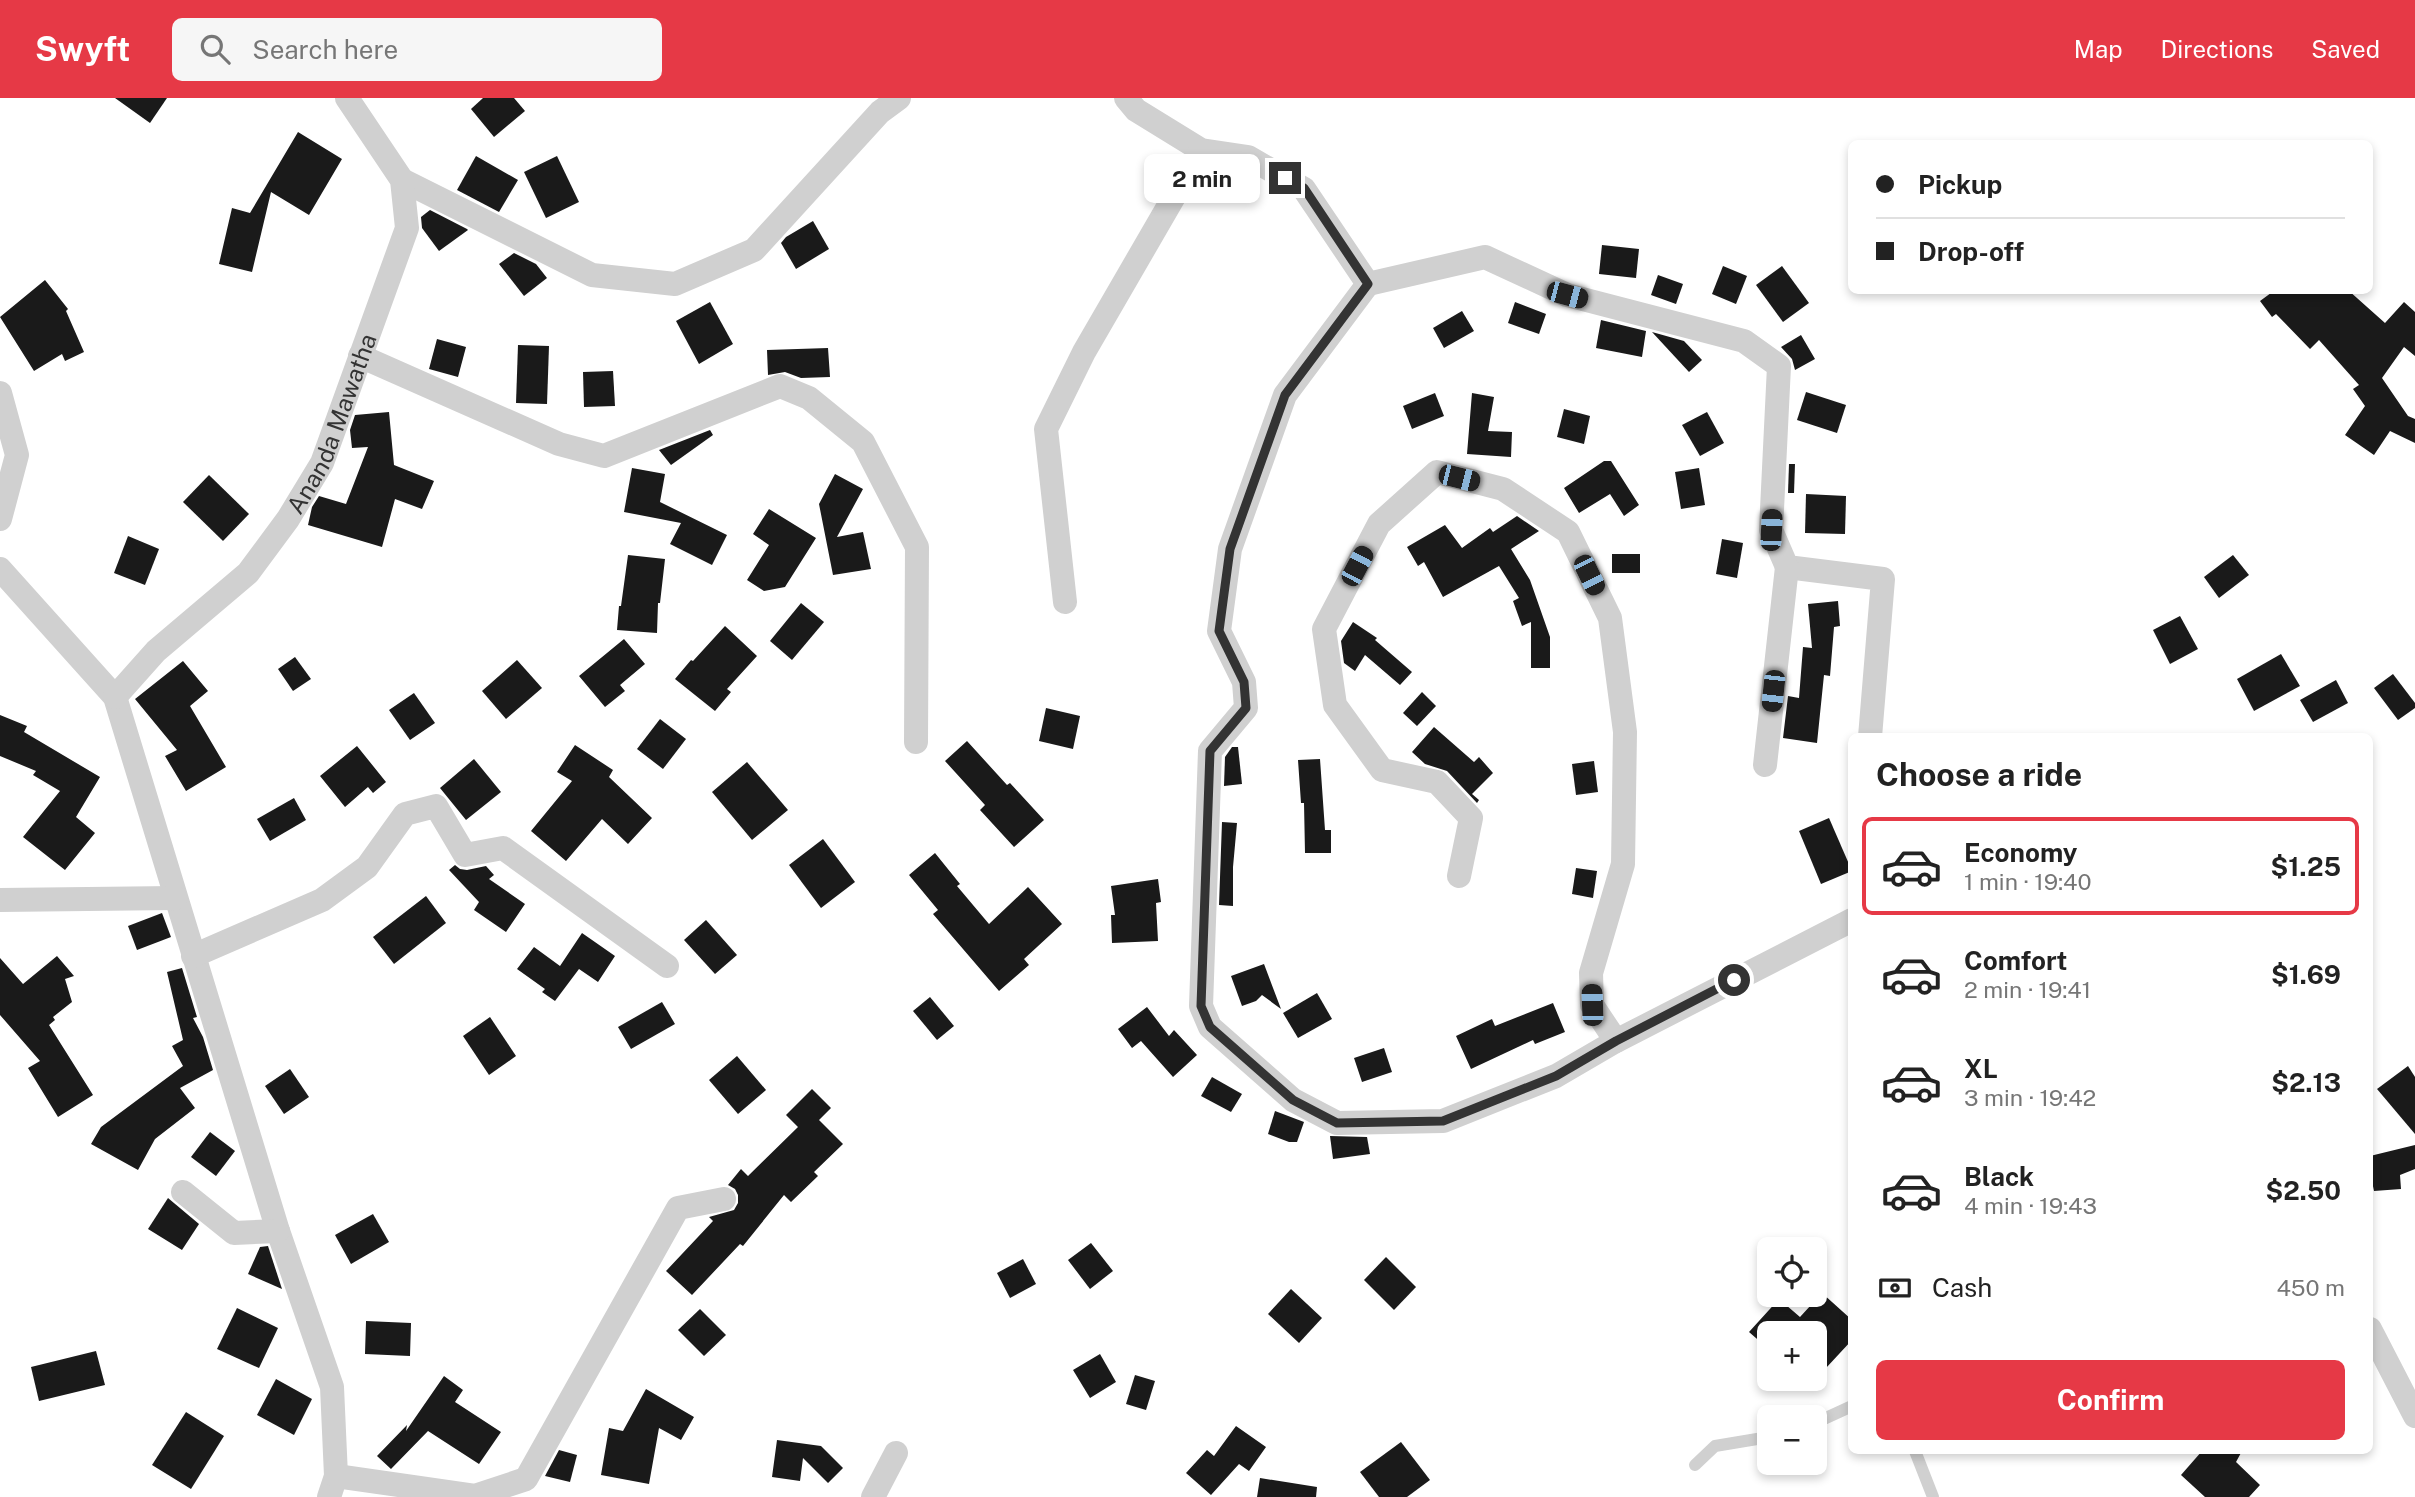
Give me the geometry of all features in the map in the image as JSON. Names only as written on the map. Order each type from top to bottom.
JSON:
[{"type":"street","name":"Ananda Mawatha","points":[[115,697],[156,651],[248,573],[288,519],[322,463],[407,228],[402,180],[347,98]]},
{"type":"street","points":[[402,180],[592,275],[675,284],[754,250],[880,112],[899,98]]},
{"type":"street","points":[[1126,98],[1136,110],[1201,150],[1248,157],[1304,188],[1368,284]]},
{"type":"street","points":[[1065,602],[1046,429],[1084,352],[1201,150]]},
{"type":"street","points":[[1765,765],[1787,566],[1771,530],[1779,366],[1744,341],[1567,295],[1485,257],[1368,284],[1285,395],[1230,549],[1219,631],[1244,682],[1246,708],[1210,751],[1201,1006],[1210,1027],[1293,1100],[1337,1123],[1443,1121],[1556,1076],[1616,1041],[1848,921]]},
{"type":"street","points":[[360,356],[559,443],[604,456],[780,386],[809,398],[863,442],[917,547],[916,742]]},
{"type":"street","points":[[0,393],[17,455],[0,519]]},
{"type":"street","points":[[1459,876],[1471,818],[1437,782],[1382,770],[1335,705],[1324,629],[1379,524],[1437,472],[1503,489],[1568,532],[1610,618],[1625,732],[1623,864],[1591,973],[1592,1005],[1616,1041]]},
{"type":"street","points":[[1787,566],[1883,579],[1870,733]]},
{"type":"street","points":[[0,569],[115,697],[278,1231],[332,1387],[332,1487],[475,1496],[526,1479],[678,1208],[724,1199]]},
{"type":"street","points":[[193,956],[323,900],[367,867],[405,814],[436,806],[465,855],[503,848],[667,966]]},
{"type":"street","points":[[0,900],[175,898]]},
{"type":"street","points":[[183,1192],[234,1233],[278,1231]]},
{"type":"street","points":[[2373,1335],[2415,1416]]},
{"type":"street","points":[[873,1497],[896,1454]]},
{"type":"lane","points":[[1827,1417],[1848,1408]]},
{"type":"lane","points":[[1695,1465],[1715,1446],[1757,1439]]},
{"type":"lane","points":[[1916,1454],[1933,1497]]},
{"type":"building","points":[[115,98],[167,98],[150,123]]},
{"type":"building","points":[[483,98],[514,98],[525,111],[494,137],[471,109]]},
{"type":"building","points":[[298,132],[342,159],[309,215],[271,192],[252,272],[219,264],[232,208],[250,213]]},
{"type":"building","points":[[476,156],[518,180],[499,212],[457,190]]},
{"type":"building","points":[[557,156],[579,202],[546,218],[524,172]]},
{"type":"building","points":[[430,210],[468,230],[439,251],[422,228],[421,217]]},
{"type":"building","points":[[813,221],[829,249],[796,269],[781,243],[786,237]]},
{"type":"building","points":[[1602,245],[1639,249],[1636,278],[1599,274]]},
{"type":"building","points":[[514,253],[536,264],[547,278],[524,296],[499,264]]},
{"type":"building","points":[[1723,266],[1747,276],[1736,304],[1712,294]]},
{"type":"building","points":[[1782,266],[1809,303],[1783,322],[1756,285]]},
{"type":"building","points":[[1658,275],[1683,284],[1676,304],[1651,295]]},
{"type":"building","points":[[45,280],[68,309],[66,311],[84,352],[65,361],[62,354],[34,371],[0,317]]},
{"type":"building","points":[[2270,294],[2352,294],[2385,323],[2404,302],[2415,312],[2415,356],[2404,347],[2382,378],[2408,416],[2415,419],[2415,443],[2390,431],[2374,455],[2345,435],[2365,406],[2353,389],[2359,385],[2319,340],[2310,349],[2276,314],[2272,317],[2260,301]]},
{"type":"building","points":[[710,302],[733,344],[699,364],[676,321]]},
{"type":"building","points":[[1515,302],[1546,314],[1539,334],[1508,323]]},
{"type":"building","points":[[1462,311],[1474,331],[1444,348],[1433,328]]},
{"type":"building","points":[[1601,320],[1646,331],[1642,357],[1596,348]]},
{"type":"building","points":[[1652,332],[1684,341],[1702,360],[1689,372]]},
{"type":"building","points":[[1801,335],[1815,359],[1795,370],[1792,359],[1781,347]]},
{"type":"building","points":[[437,339],[466,347],[458,377],[429,369]]},
{"type":"building","points":[[518,345],[549,346],[547,404],[516,403]]},
{"type":"building","points":[[828,348],[830,377],[801,378],[785,372],[768,375],[767,350]]},
{"type":"building","points":[[613,371],[615,406],[584,407],[583,372]]},
{"type":"building","points":[[1806,392],[1846,405],[1837,433],[1797,420]]},
{"type":"building","points":[[1435,393],[1444,416],[1412,429],[1403,406]]},
{"type":"building","points":[[1472,393],[1494,397],[1488,431],[1512,432],[1511,457],[1467,454]]},
{"type":"building","points":[[1564,409],[1590,416],[1584,444],[1557,437]]},
{"type":"building","points":[[389,412],[394,465],[434,481],[422,509],[395,499],[382,547],[308,525],[312,507],[319,496],[346,504],[368,447],[352,448],[350,430],[355,415]]},
{"type":"building","points":[[1707,412],[1724,443],[1700,456],[1682,425]]},
{"type":"building","points":[[710,430],[713,435],[671,465],[659,450]]},
{"type":"building","points":[[1604,461],[1611,461],[1639,505],[1624,516],[1610,494],[1579,513],[1564,488]]},
{"type":"building","points":[[1789,464],[1795,464],[1794,493],[1788,493]]},
{"type":"building","points":[[632,468],[665,474],[660,502],[727,535],[712,565],[670,544],[681,523],[624,512]]},
{"type":"building","points":[[1699,468],[1705,505],[1681,509],[1675,472]]},
{"type":"building","points":[[835,474],[863,489],[837,537],[863,532],[871,569],[833,575],[819,504]]},
{"type":"building","points":[[209,475],[249,514],[223,541],[183,502]]},
{"type":"building","points":[[1806,494],[1846,496],[1845,534],[1805,533]]},
{"type":"building","points":[[769,509],[816,538],[785,587],[764,591],[747,580],[769,545],[753,534]]},
{"type":"building","points":[[1517,516],[1539,531],[1511,549],[1530,580],[1550,637],[1550,668],[1531,668],[1531,622],[1522,626],[1513,601],[1519,598],[1499,566],[1443,597],[1424,562],[1418,566],[1407,547],[1445,525],[1462,548],[1490,528],[1493,532]]},
{"type":"building","points":[[128,536],[159,549],[145,585],[114,573]]},
{"type":"building","points":[[1722,539],[1743,543],[1737,578],[1716,574]]},
{"type":"building","points":[[1612,554],[1640,554],[1640,573],[1612,573]]},
{"type":"building","points":[[628,555],[665,559],[658,603],[657,633],[617,630]]},
{"type":"building","points":[[2233,555],[2249,575],[2219,598],[2204,577]]},
{"type":"building","points":[[1838,601],[1840,626],[1834,627],[1830,676],[1824,675],[1817,743],[1783,738],[1788,696],[1799,698],[1803,647],[1812,648],[1808,604]]},
{"type":"building","points":[[801,603],[824,622],[792,660],[770,641]]},
{"type":"building","points":[[2180,616],[2198,649],[2170,664],[2153,630]]},
{"type":"building","points":[[1353,622],[1377,638],[1375,640],[1412,672],[1400,685],[1365,655],[1355,671],[1344,663],[1341,641]]},
{"type":"building","points":[[725,626],[757,656],[727,689],[731,692],[715,711],[675,679]]},
{"type":"building","points":[[624,639],[645,664],[620,685],[625,691],[605,707],[579,676]]},
{"type":"building","points":[[2281,654],[2300,686],[2254,711],[2237,679]]},
{"type":"building","points":[[295,657],[311,679],[293,691],[278,669]]},
{"type":"building","points":[[517,660],[542,688],[506,719],[482,691]]},
{"type":"building","points":[[183,661],[208,691],[190,706],[226,767],[186,791],[165,756],[177,750],[135,699]]},
{"type":"building","points":[[2393,674],[2415,703],[2415,708],[2398,720],[2374,688]]},
{"type":"building","points":[[2336,680],[2348,703],[2313,722],[2300,700]]},
{"type":"building","points":[[1422,692],[1436,706],[1417,726],[1403,713]]},
{"type":"building","points":[[414,693],[435,723],[410,740],[389,710]]},
{"type":"building","points":[[1046,708],[1080,716],[1073,749],[1039,741]]},
{"type":"building","points":[[0,715],[27,726],[24,732],[100,777],[76,817],[95,833],[65,870],[23,837],[60,791],[33,775],[36,771],[0,756]]},
{"type":"building","points":[[660,719],[686,739],[663,769],[637,749]]},
{"type":"building","points":[[1434,727],[1474,762],[1479,757],[1493,773],[1472,794],[1479,800],[1477,803],[1447,771],[1425,764],[1412,752]]},
{"type":"building","points":[[967,741],[1044,820],[1014,847],[980,810],[985,805],[945,761]]},
{"type":"building","points":[[575,745],[613,770],[609,777],[652,818],[628,844],[602,819],[566,861],[531,831],[572,781],[557,772]]},
{"type":"building","points":[[357,746],[386,782],[373,793],[368,787],[345,807],[320,776]]},
{"type":"building","points":[[1232,747],[1238,747],[1242,784],[1224,786],[1225,757]]},
{"type":"building","points":[[474,759],[501,792],[466,820],[440,788]]},
{"type":"building","points":[[1320,759],[1325,830],[1331,830],[1331,853],[1305,853],[1304,803],[1301,803],[1298,760]]},
{"type":"building","points":[[1594,761],[1598,792],[1576,795],[1572,764]]},
{"type":"building","points":[[747,762],[788,810],[752,840],[712,792]]},
{"type":"building","points":[[294,798],[306,820],[270,841],[257,819]]},
{"type":"building","points":[[1829,818],[1848,862],[1848,873],[1821,884],[1799,831]]},
{"type":"building","points":[[1222,822],[1237,823],[1233,906],[1219,905]]},
{"type":"building","points":[[823,839],[855,882],[821,908],[789,865]]},
{"type":"building","points":[[935,853],[960,884],[957,886],[989,924],[1028,887],[1062,924],[1024,959],[1029,965],[999,991],[933,914],[938,910],[909,875]]},
{"type":"building","points":[[455,865],[467,870],[486,866],[494,875],[489,879],[525,904],[506,932],[474,910],[479,902],[449,870]]},
{"type":"building","points":[[1576,868],[1597,871],[1593,898],[1572,894]]},
{"type":"building","points":[[1158,879],[1161,902],[1156,903],[1158,941],[1112,943],[1111,915],[1115,915],[1111,886]]},
{"type":"building","points":[[426,896],[446,923],[394,964],[373,937]]},
{"type":"building","points":[[162,913],[171,937],[137,950],[128,926]]},
{"type":"building","points":[[706,920],[737,955],[715,974],[684,940]]},
{"type":"building","points":[[582,933],[615,956],[598,982],[579,969],[555,1001],[542,992],[545,989],[517,969],[534,947],[560,966]]},
{"type":"building","points":[[57,956],[74,976],[65,979],[72,1002],[53,1017],[55,1020],[49,1025],[93,1095],[58,1117],[28,1068],[40,1061],[0,1015],[0,958],[23,984]]},
{"type":"building","points":[[1264,964],[1281,1009],[1262,995],[1256,1001],[1242,1006],[1231,976]]},
{"type":"building","points":[[182,968],[197,1017],[193,1018],[203,1037],[213,1070],[180,1088],[195,1108],[155,1139],[138,1170],[91,1144],[101,1127],[183,1066],[172,1046],[183,1040],[167,972]]},
{"type":"building","points":[[1317,993],[1332,1019],[1298,1038],[1283,1013]]},
{"type":"building","points":[[930,997],[954,1026],[937,1040],[913,1011]]},
{"type":"building","points":[[662,1002],[675,1024],[631,1049],[618,1027]]},
{"type":"building","points":[[1553,1003],[1565,1032],[1535,1044],[1533,1040],[1471,1069],[1456,1036],[1492,1019],[1495,1026]]},
{"type":"building","points":[[1147,1007],[1169,1036],[1174,1030],[1197,1055],[1173,1077],[1141,1041],[1132,1048],[1118,1029]]},
{"type":"building","points":[[490,1017],[516,1056],[489,1075],[463,1036]]},
{"type":"building","points":[[1384,1048],[1392,1072],[1362,1082],[1354,1058]]},
{"type":"building","points":[[737,1056],[766,1090],[738,1114],[709,1080]]},
{"type":"building","points":[[2408,1066],[2415,1077],[2415,1134],[2377,1089]]},
{"type":"building","points":[[290,1069],[309,1097],[284,1114],[265,1086]]},
{"type":"building","points":[[1212,1077],[1242,1094],[1231,1112],[1201,1096]]},
{"type":"building","points":[[812,1089],[831,1108],[819,1120],[843,1144],[814,1172],[818,1176],[791,1202],[784,1195],[743,1246],[740,1244],[692,1295],[666,1271],[713,1221],[709,1217],[734,1210],[738,1195],[735,1189],[728,1185],[741,1169],[748,1176],[798,1127],[786,1115]]},
{"type":"building","points":[[1275,1111],[1304,1122],[1297,1142],[1289,1142],[1268,1134]]},
{"type":"building","points":[[210,1132],[235,1151],[216,1176],[191,1157]]},
{"type":"building","points":[[1330,1136],[1367,1137],[1370,1154],[1333,1159]]},
{"type":"building","points":[[2415,1145],[2415,1169],[2400,1175],[2401,1189],[2374,1191],[2373,1155]]},
{"type":"building","points":[[168,1198],[199,1224],[182,1250],[148,1229]]},
{"type":"building","points":[[373,1214],[389,1242],[351,1264],[335,1235]]},
{"type":"building","points":[[1091,1243],[1113,1271],[1090,1289],[1068,1260]]},
{"type":"building","points":[[268,1246],[282,1289],[248,1274],[260,1247]]},
{"type":"building","points":[[1386,1257],[1416,1287],[1394,1310],[1364,1280]]},
{"type":"building","points":[[1023,1259],[1036,1284],[1010,1298],[997,1273]]},
{"type":"building","points":[[1291,1289],[1322,1318],[1299,1343],[1268,1314]]},
{"type":"building","points":[[1827,1298],[1848,1316],[1848,1344],[1827,1367],[1827,1321],[1759,1321],[1772,1307],[1788,1307],[1800,1317],[1809,1307],[1827,1307]]},
{"type":"building","points":[[237,1308],[278,1328],[259,1368],[217,1349]]},
{"type":"building","points":[[700,1309],[726,1335],[704,1356],[678,1330]]},
{"type":"building","points":[[366,1321],[411,1323],[410,1356],[365,1354]]},
{"type":"building","points":[[1757,1323],[1757,1339],[1749,1332]]},
{"type":"building","points":[[96,1351],[105,1385],[39,1401],[31,1367]]},
{"type":"building","points":[[1100,1354],[1116,1382],[1090,1398],[1073,1370]]},
{"type":"building","points":[[1135,1375],[1155,1381],[1146,1410],[1126,1404]]},
{"type":"building","points":[[444,1376],[463,1390],[455,1402],[501,1432],[479,1464],[428,1431],[391,1469],[377,1456],[407,1425],[406,1431]]},
{"type":"building","points":[[276,1379],[312,1399],[294,1435],[257,1415]]},
{"type":"building","points":[[646,1389],[694,1417],[681,1440],[659,1428],[649,1484],[601,1475],[609,1428],[623,1431]]},
{"type":"building","points":[[186,1412],[224,1436],[191,1489],[152,1465]]},
{"type":"building","points":[[1236,1426],[1266,1447],[1249,1471],[1239,1464],[1211,1495],[1186,1473],[1207,1450],[1214,1456]]},
{"type":"building","points":[[777,1440],[821,1446],[843,1468],[828,1483],[803,1458],[800,1481],[772,1477]]},
{"type":"building","points":[[1401,1442],[1430,1480],[1407,1497],[1379,1497],[1360,1472]]},
{"type":"building","points":[[559,1450],[577,1455],[570,1482],[545,1476]]},
{"type":"building","points":[[2199,1454],[2240,1454],[2236,1462],[2260,1485],[2249,1497],[2205,1497],[2181,1475]]},
{"type":"building","points":[[1260,1478],[1317,1487],[1316,1497],[1257,1497]]},
{"type":"route","points":[[1285,178],[1304,188],[1368,284],[1285,395],[1230,549],[1219,631],[1244,682],[1246,708],[1210,751],[1201,1006],[1210,1027],[1293,1100],[1337,1123],[1443,1121],[1556,1076],[1616,1041],[1734,980]]}]
